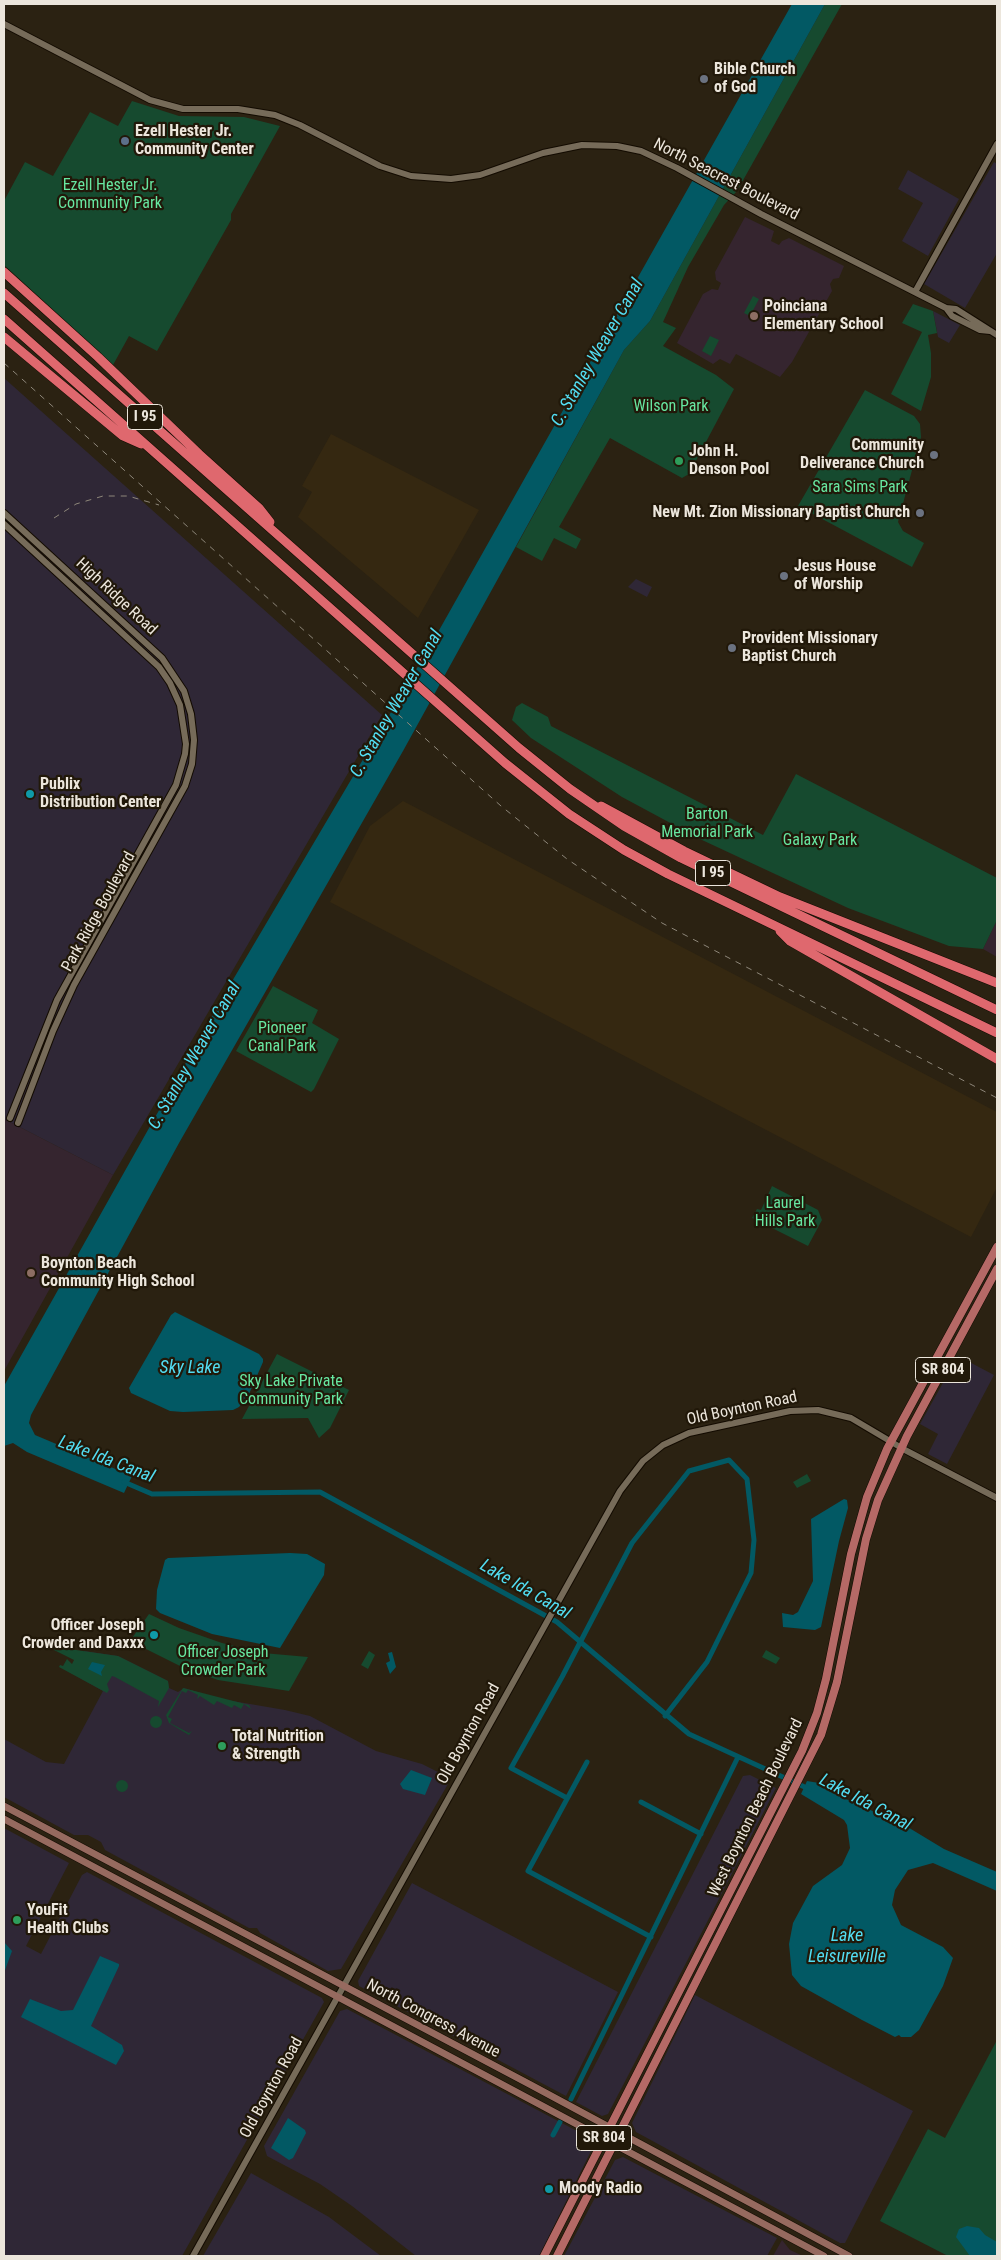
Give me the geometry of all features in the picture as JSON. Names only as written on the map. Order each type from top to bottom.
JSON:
[{"type":"highway","points":[[4,272],[80,340],[198,454],[258,508],[285,542]]},
{"type":"highway","name":"I 95","points":[[4,293],[411,653],[544,769],[583,799],[624,826],[681,858],[997,1010]]},
{"type":"highway","name":"I 95","points":[[4,319],[530,784],[596,833],[668,874],[997,1033]]},
{"type":"highway","points":[[4,337],[123,436],[151,448]]},
{"type":"highway","points":[[583,799],[616,812],[670,844],[780,897],[997,983]]},
{"type":"highway","points":[[774,926],[790,942],[997,1059]]},
{"type":"main road","name":"West Boynton Beach Boulevard","points":[[544,2256],[794,1767],[810,1732],[821,1698],[860,1516],[874,1478],[891,1441],[997,1247]]},
{"type":"main road","name":"West Boynton Beach Boulevard","points":[[558,2256],[821,1735],[830,1709],[868,1532],[885,1481],[997,1269]]},
{"type":"main road","points":[[946,1366],[944,1356],[961,1323],[964,1309]]},
{"type":"main road","name":"North Congress Avenue","points":[[4,1806],[849,2256]]},
{"type":"main road","name":"North Congress Avenue","points":[[4,1819],[824,2256]]},
{"type":"main road","points":[[683,1984],[688,2000]]},
{"type":"main road","points":[[675,2000],[680,2015]]},
{"type":"main road","points":[[430,2046],[452,2045]]},
{"type":"main road","points":[[442,2052],[468,2053]]},
{"type":"main road","points":[[714,2198],[730,2192]]},
{"type":"main road","points":[[729,2206],[750,2203]]},
{"type":"street","name":"North Seacrest Boulevard","points":[[4,24],[150,100],[183,109],[238,109],[275,115],[300,125],[380,166],[411,176],[438,179],[464,178],[493,171],[556,149],[595,145],[641,151],[693,176],[723,194],[946,308],[952,316],[980,330],[997,334]]},
{"type":"street","points":[[915,292],[997,144]]},
{"type":"street","name":"High Ridge Road","points":[[4,513],[162,658],[180,684],[192,714]]},
{"type":"street","name":"High Ridge Road","points":[[4,524],[159,667],[176,694],[183,716]]},
{"type":"street","name":"Park Ridge Boulevard","points":[[18,1123],[53,1031],[74,985],[185,786],[193,755],[192,714]]},
{"type":"street","name":"Park Ridge Boulevard","points":[[10,1118],[57,1000],[176,786],[185,754],[183,716]]},
{"type":"street","name":"Old Boynton Road","points":[[193,2256],[628,1478],[648,1456],[672,1440],[698,1431],[781,1413],[809,1410],[834,1413],[851,1418],[901,1448],[997,1498]]},
{"type":"shaded area","points":[[994,162],[997,164],[997,253],[965,308],[924,284]]},
{"type":"shaded area","points":[[908,170],[959,199],[928,256],[902,241],[923,203],[898,189]]},
{"type":"shaded area","name":"Poinciana Elementary School","points":[[745,217],[774,231],[771,241],[779,245],[782,241],[789,238],[844,266],[839,278],[833,279],[830,284],[832,291],[792,362],[780,377],[736,354],[730,364],[720,359],[713,364],[677,343],[703,294],[712,289],[718,290],[721,283],[716,280],[715,272]]},
{"type":"shaded area","points":[[933,311],[960,325],[949,343],[938,337]]},
{"type":"shaded area","points":[[4,378],[382,715],[113,1175],[4,1119]]},
{"type":"shaded area","points":[[331,434],[479,510],[418,618],[298,517],[312,492],[302,486]]},
{"type":"shaded area","points":[[636,579],[652,587],[647,597],[628,587]]},
{"type":"shaded area","points":[[403,801],[997,1112],[997,1187],[971,1237],[330,902],[370,826]]},
{"type":"shaded area","points":[[997,920],[997,957],[983,949]]},
{"type":"shaded area","name":"Boynton Beach Community High School","points":[[4,1119],[113,1175],[4,1371]]},
{"type":"shaded area","points":[[958,1356],[994,1375],[947,1464],[928,1454],[938,1434],[920,1424]]},
{"type":"shaded area","points":[[84,1651],[118,1656],[168,1681],[169,1688],[178,1692],[184,1688],[221,1699],[310,1716],[376,1751],[422,1764],[446,1776],[448,1784],[341,1969],[328,1971],[260,1933],[257,1928],[249,1928],[105,1850],[101,1842],[88,1835],[74,1835],[4,1797],[4,1739],[46,1762],[64,1764],[103,1691],[71,1673]]},
{"type":"shaded area","points":[[750,1775],[776,1788],[608,2114],[602,2116],[576,2102],[743,1776]]},
{"type":"shaded area","points":[[4,1828],[69,1863],[26,1946],[41,1954],[82,1875],[87,1872],[322,1998],[324,2002],[182,2256],[4,2256]]},
{"type":"shaded area","points":[[412,1883],[618,1992],[566,2096],[359,1986],[358,1981]]},
{"type":"shaded area","points":[[695,1995],[913,2111],[845,2243],[840,2243],[636,2132],[632,2123]]},
{"type":"shaded area","points":[[347,2009],[592,2139],[593,2147],[539,2256],[416,2256],[352,2206],[320,2184],[267,2156],[264,2146],[340,2011]]},
{"type":"shaded area","points":[[623,2157],[777,2238],[767,2256],[564,2256],[615,2160]]},
{"type":"shaded area","points":[[251,2173],[329,2217],[381,2256],[203,2256]]},
{"type":"shaded area","points":[[782,2240],[790,2250],[803,2256],[773,2256]]},
{"type":"green space","name":"Wilson Park","points":[[825,4],[842,4],[737,191],[724,205],[688,267],[663,322],[676,328],[663,346],[716,375],[734,389],[689,474],[682,478],[610,438],[559,527],[581,539],[576,549],[554,538],[542,561],[516,547],[624,350],[650,321]]},
{"type":"green space","name":"Ezell Hester Jr. Community Park","points":[[132,101],[179,116],[244,117],[280,126],[231,214],[231,220],[157,351],[129,336],[113,365],[4,265],[4,201],[25,162],[53,176],[90,112],[118,126]]},
{"type":"green space","points":[[753,296],[759,299],[750,316],[744,313]]},
{"type":"green space","points":[[913,304],[933,311],[937,333],[928,335],[931,353],[931,377],[921,411],[891,394],[922,332],[902,323]]},
{"type":"green space","points":[[710,336],[719,340],[711,356],[702,351]]},
{"type":"green space","name":"Sara Sims Park","points":[[865,390],[914,416],[920,424],[921,437],[898,522],[903,531],[924,543],[912,567],[798,506]]},
{"type":"green space","name":"Galaxy Park","points":[[522,703],[548,717],[551,726],[763,835],[796,774],[997,878],[997,920],[983,949],[949,946],[848,908],[702,840],[622,797],[531,738],[512,720],[516,707]]},
{"type":"green space","name":"Pioneer Canal Park","points":[[273,986],[318,1010],[312,1023],[339,1039],[311,1092],[236,1051]]},
{"type":"green space","name":"Laurel Hills Park","points":[[772,1186],[818,1210],[822,1220],[808,1246],[752,1218],[757,1209],[761,1210]]},
{"type":"green space","name":"Sky Lake Private Community Park","points":[[277,1354],[349,1390],[330,1428],[319,1438],[308,1418],[242,1419]]},
{"type":"green space","points":[[807,1474],[811,1481],[797,1488],[793,1482]]},
{"type":"green space","name":"Officer Joseph Crowder Park","points":[[149,1614],[179,1628],[222,1643],[263,1653],[308,1657],[289,1691],[218,1680],[184,1668],[130,1641]]},
{"type":"green space","points":[[55,1647],[118,1656],[168,1681],[169,1688],[158,1707],[159,1701],[112,1676],[107,1684],[109,1690],[107,1693],[59,1667],[60,1665],[63,1666],[67,1659],[72,1664],[74,1660],[54,1650]]},
{"type":"green space","points":[[766,1650],[780,1658],[776,1664],[762,1657]]},
{"type":"green space","points":[[369,1651],[375,1655],[368,1669],[361,1665]]},
{"type":"green space","points":[[183,1688],[249,1705],[251,1709],[244,1704],[241,1709],[234,1705],[232,1708],[217,1701],[214,1705],[200,1696],[197,1699],[198,1695],[188,1690],[186,1693],[182,1691],[168,1717],[172,1719],[170,1723],[189,1733],[192,1731],[189,1735],[169,1723],[166,1715]]},
{"type":"green space","points":[[154,1716],[158,1716],[162,1722],[158,1728],[154,1728],[150,1724],[150,1720]]},
{"type":"green space","points":[[120,1780],[124,1780],[128,1786],[124,1792],[120,1792],[116,1788],[116,1784]]},
{"type":"green space","points":[[997,2040],[997,2256],[948,2256],[880,2221],[928,2129],[945,2138]]},
{"type":"water","name":"C. Stanley Weaver Canal","points":[[792,4],[825,4],[650,321],[624,350],[403,751],[179,1143],[31,1415],[29,1423],[35,1435],[132,1476],[124,1493],[27,1452],[13,1443],[4,1446],[4,1386],[221,1000],[433,641]]},
{"type":"water","name":"Sky Lake","points":[[175,1312],[259,1354],[263,1359],[249,1394],[239,1407],[233,1410],[170,1411],[131,1393],[129,1388],[171,1315]]},
{"type":"water","points":[[844,1499],[847,1500],[848,1508],[821,1627],[815,1630],[783,1627],[782,1613],[793,1615],[798,1612],[813,1581],[811,1519]]},
{"type":"water","points":[[307,1554],[325,1564],[324,1575],[280,1648],[212,1634],[160,1613],[156,1609],[157,1590],[165,1560],[168,1558]]},
{"type":"water","points":[[392,1652],[396,1667],[390,1674],[386,1663],[390,1661],[388,1653]]},
{"type":"water","points":[[92,1662],[105,1665],[101,1672],[102,1676],[88,1669]]},
{"type":"water","points":[[411,1770],[432,1778],[425,1795],[403,1789],[400,1784]]},
{"type":"water","name":"Lake Leisureville","points":[[807,1781],[819,1783],[839,1796],[906,1826],[944,1849],[997,1872],[997,1891],[933,1863],[908,1870],[895,1890],[892,1905],[901,1925],[943,1947],[953,1958],[943,1986],[919,2030],[911,2037],[901,2037],[899,2035],[895,2037],[862,2020],[801,1986],[792,1975],[789,1944],[793,1923],[813,1886],[842,1865],[850,1848],[847,1825],[844,1820],[801,1794]]},
{"type":"water","points":[[4,1942],[12,1951],[4,1973]]},
{"type":"water","points":[[100,1956],[119,1964],[119,1966],[91,2026],[122,2045],[124,2051],[116,2065],[21,2017],[30,1999],[61,2011],[73,2010]]},
{"type":"water","points":[[288,2118],[305,2130],[306,2133],[293,2158],[289,2160],[271,2148]]},
{"type":"water","points":[[967,2226],[979,2228],[985,2235],[997,2242],[997,2256],[970,2256],[956,2237],[959,2229]]},
{"type":"waterway","points":[[567,1798],[511,1768],[562,1677],[632,1543],[689,1471],[729,1460],[747,1479],[754,1540],[751,1573],[707,1662],[665,1716]]},
{"type":"waterway","name":"Lake Ida Canal","points":[[124,1482],[152,1494],[320,1492],[557,1622],[689,1734],[809,1789]]},
{"type":"waterway","points":[[571,2099],[738,1757]]},
{"type":"waterway","points":[[587,1762],[528,1871],[651,1937]]},
{"type":"waterway","points":[[641,1802],[701,1834]]},
{"type":"waterway","points":[[553,2135],[560,2122]]},
{"type":"railway","points":[[4,363],[501,806],[567,859],[662,923],[997,1098]]},
{"type":"railway","points":[[54,518],[76,504],[103,496],[128,496],[159,505]]},
{"type":"place","name":"Bible Church of God","points":[[704,79]]},
{"type":"place","name":"Ezell Hester Jr. Community Center","points":[[125,141]]},
{"type":"place","name":"Poinciana Elementary School","points":[[754,316]]},
{"type":"place","name":"Community Deliverance Church","points":[[934,455]]},
{"type":"place","name":"John H. Denson Pool","points":[[679,461]]},
{"type":"place","name":"New Mt. Zion Missionary Baptist Church","points":[[920,513]]},
{"type":"place","name":"Jesus House of Worship","points":[[784,576]]},
{"type":"place","name":"Provident Missionary Baptist Church","points":[[732,648]]},
{"type":"place","name":"Publix Distribution Center","points":[[30,794]]},
{"type":"place","name":"Boynton Beach Community High School","points":[[31,1273]]},
{"type":"place","name":"Officer Joseph Crowder and Daxxx","points":[[154,1635]]},
{"type":"place","name":"Total Nutrition & Strength","points":[[222,1746]]},
{"type":"place","name":"YouFit Health Clubs","points":[[17,1920]]},
{"type":"place","name":"Moody Radio","points":[[549,2189]]},
{"type":"park label","name":"Barton Memorial Park","points":[[707,824]]}]
